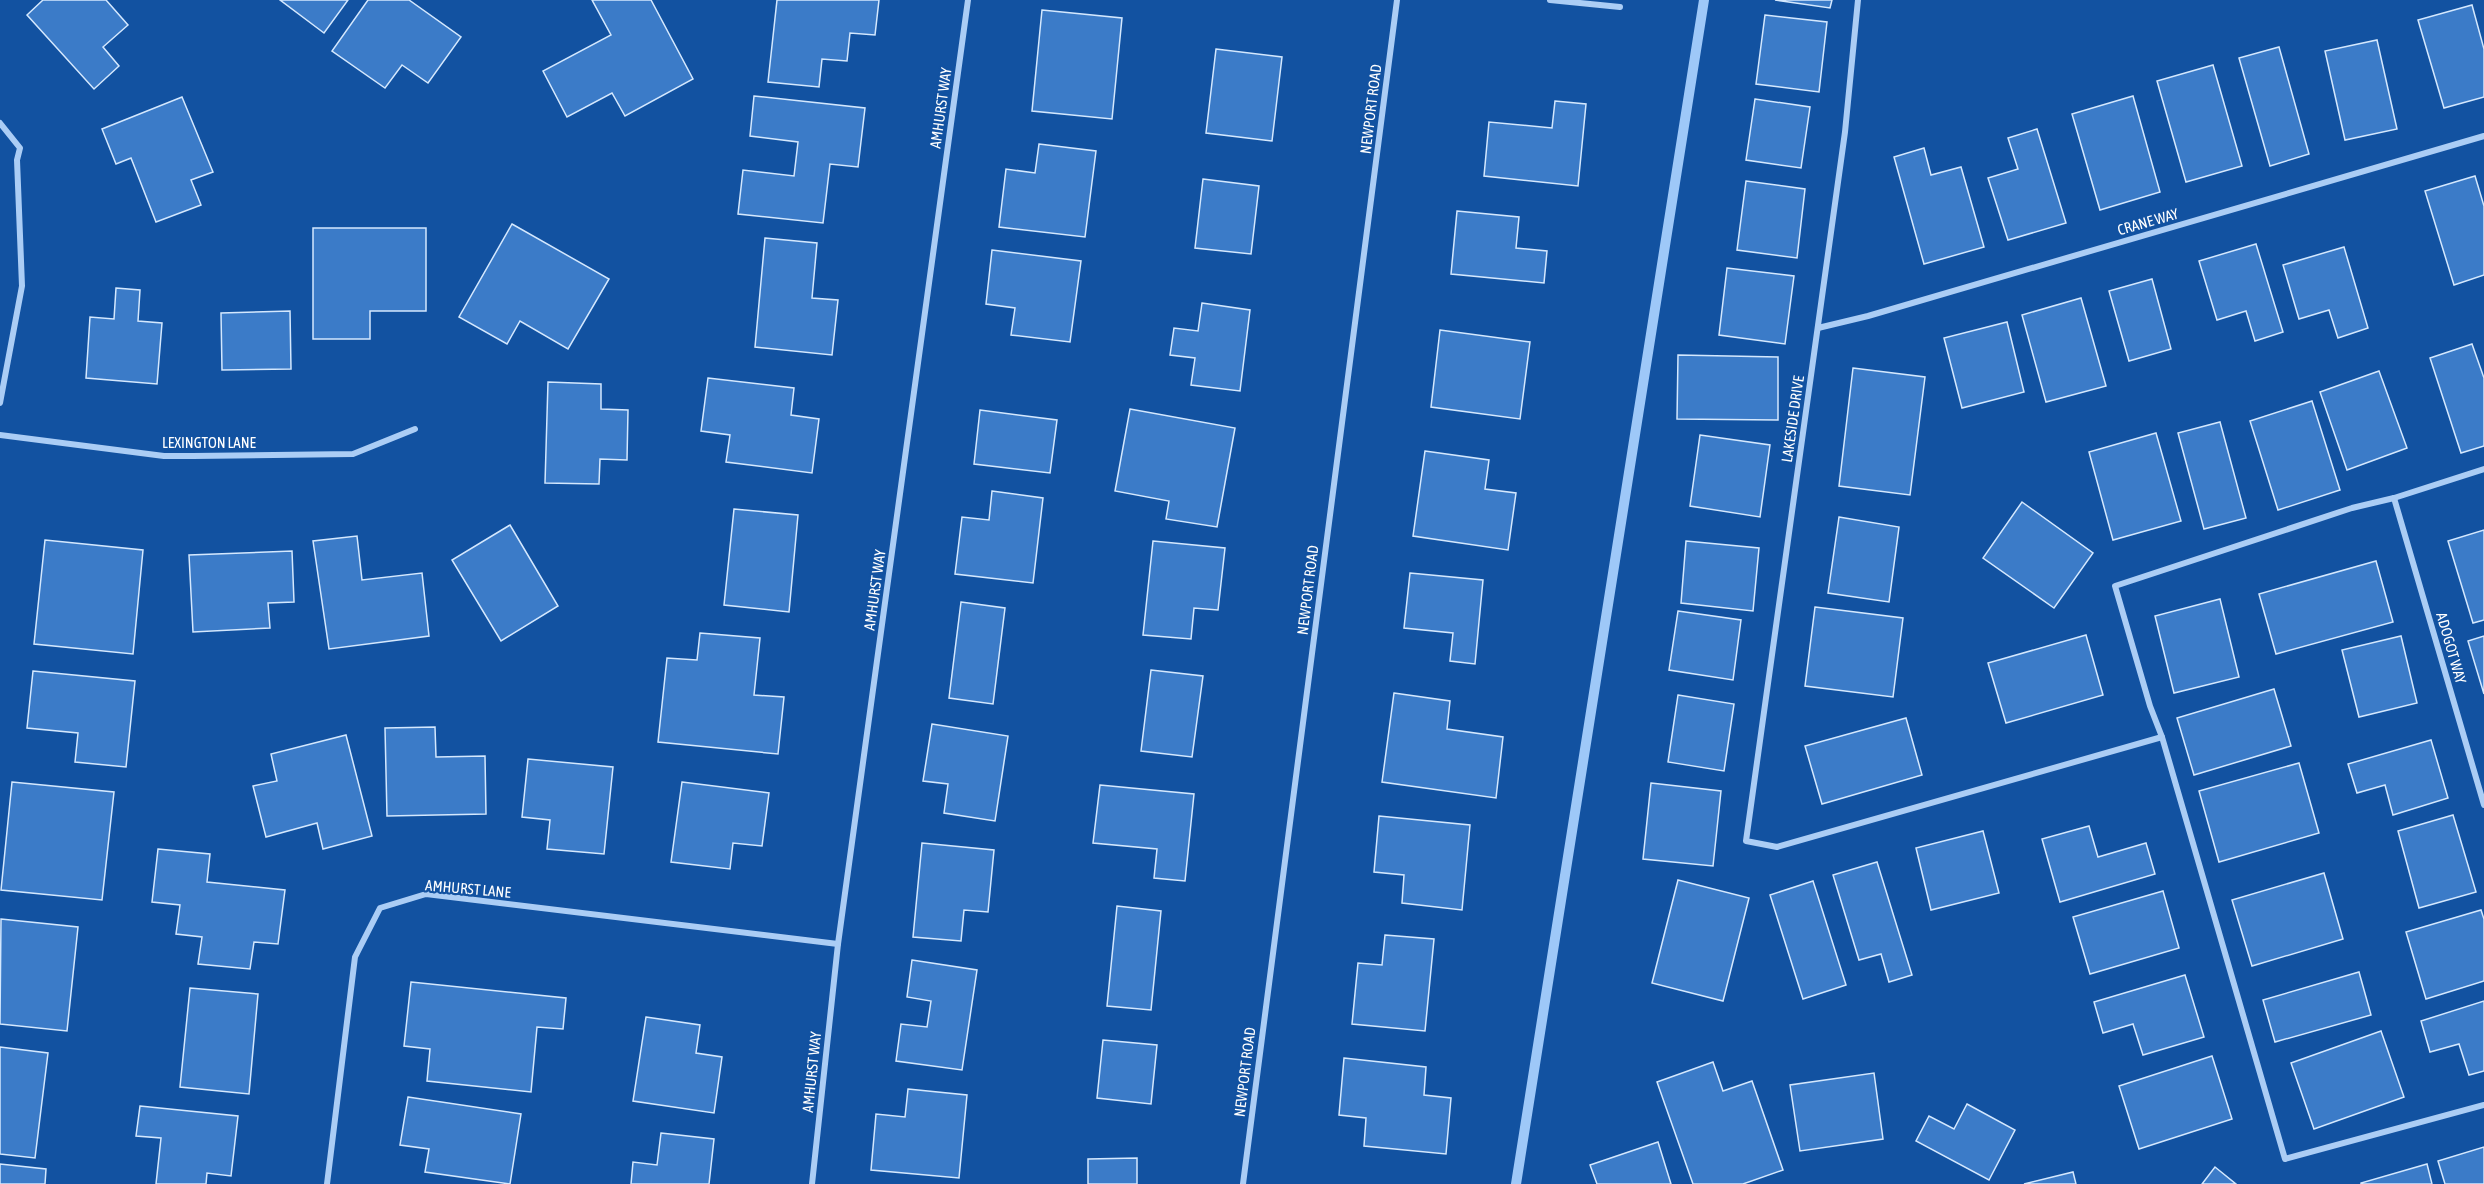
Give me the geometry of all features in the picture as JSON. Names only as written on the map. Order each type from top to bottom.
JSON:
[{"type":"street","name":"AMHURST WAY","points":[[812,1184],[838,944],[968,0]]},
{"type":"street","name":"NEWPORT ROAD","points":[[1243,1184],[1398,0]]},
{"type":"street","points":[[1550,0],[1620,7]]},
{"type":"street","name":"LAKESIDE DRIVE","points":[[1858,0],[1845,132],[1746,842],[1777,847],[2162,737]]},
{"type":"street","points":[[0,123],[20,148],[17,160],[22,286],[0,403]]},
{"type":"street","name":"CRANE WAY","points":[[1818,328],[1868,316],[2484,136]]},
{"type":"street","name":"LEXINGTON LANE","points":[[0,435],[164,456],[353,454],[415,429]]},
{"type":"street","points":[[2484,469],[2394,498],[2352,508],[2115,586],[2150,706],[2162,737],[2285,1158],[2484,1105]]},
{"type":"street","name":"ADOGOT WAY","points":[[2394,498],[2484,805]]},
{"type":"street","name":"AMHURST LANE","points":[[327,1184],[355,957],[380,908],[426,894],[838,944]]},
{"type":"building","points":[[43,0],[106,0],[128,25],[103,47],[119,66],[94,89],[27,15]]},
{"type":"building","points":[[280,0],[348,0],[324,33]]},
{"type":"building","points":[[368,0],[409,0],[461,37],[428,83],[402,65],[385,88],[332,51]]},
{"type":"building","points":[[592,0],[651,0],[693,79],[625,116],[612,93],[567,117],[543,71],[611,35]]},
{"type":"building","points":[[777,0],[879,0],[875,35],[850,33],[847,61],[822,59],[819,87],[768,82]]},
{"type":"building","points":[[1775,0],[1832,0],[1830,8]]},
{"type":"building","points":[[2472,5],[2484,49],[2484,97],[2444,108],[2418,20]]},
{"type":"building","points":[[1042,10],[1122,18],[1112,119],[1032,111]]},
{"type":"building","points":[[1765,15],[1827,22],[1819,92],[1756,84]]},
{"type":"building","points":[[2377,40],[2397,129],[2345,140],[2325,51]]},
{"type":"building","points":[[2279,47],[2309,154],[2270,166],[2239,58]]},
{"type":"building","points":[[1216,49],[1282,57],[1272,141],[1206,133]]},
{"type":"building","points":[[2213,65],[2242,166],[2186,182],[2157,81]]},
{"type":"building","points":[[754,96],[865,108],[858,167],[830,164],[823,223],[738,214],[743,170],[794,176],[798,142],[750,136]]},
{"type":"building","points":[[2133,96],[2160,192],[2100,210],[2072,114]]},
{"type":"building","points":[[182,97],[213,172],[191,180],[201,205],[156,222],[131,158],[116,164],[102,129]]},
{"type":"building","points":[[1755,99],[1810,107],[1801,168],[1746,160]]},
{"type":"building","points":[[1555,101],[1586,104],[1578,186],[1484,176],[1489,122],[1552,128]]},
{"type":"building","points":[[2037,129],[2066,223],[2008,240],[1988,178],[2018,169],[2008,138]]},
{"type":"building","points":[[1039,144],[1096,151],[1085,237],[999,227],[1006,169],[1035,173]]},
{"type":"building","points":[[1924,148],[1931,175],[1961,167],[1984,247],[1924,264],[1894,157]]},
{"type":"building","points":[[2475,176],[2484,206],[2484,275],[2454,285],[2425,191]]},
{"type":"building","points":[[1203,179],[1259,186],[1251,254],[1195,248]]},
{"type":"building","points":[[1746,181],[1805,189],[1797,258],[1737,250]]},
{"type":"building","points":[[1457,211],[1519,217],[1516,248],[1547,251],[1544,283],[1451,274]]},
{"type":"building","points":[[512,224],[609,279],[568,349],[520,321],[507,344],[459,317]]},
{"type":"building","points":[[313,228],[426,228],[426,311],[370,311],[370,339],[313,339]]},
{"type":"building","points":[[765,238],[817,243],[812,298],[838,300],[832,355],[755,347]]},
{"type":"building","points":[[2256,244],[2283,332],[2255,341],[2246,311],[2217,320],[2199,261]]},
{"type":"building","points":[[2344,247],[2368,328],[2338,338],[2329,310],[2299,319],[2283,265]]},
{"type":"building","points":[[992,250],[1081,261],[1070,342],[1011,335],[1015,308],[986,304]]},
{"type":"building","points":[[1727,268],[1794,276],[1785,344],[1719,335]]},
{"type":"building","points":[[2152,279],[2171,349],[2129,361],[2109,291]]},
{"type":"building","points":[[116,288],[140,290],[138,321],[162,323],[157,384],[86,378],[90,317],[114,319]]},
{"type":"building","points":[[2081,298],[2106,386],[2046,402],[2022,315]]},
{"type":"building","points":[[1202,303],[1250,310],[1240,391],[1191,385],[1195,358],[1170,355],[1174,328],[1198,331]]},
{"type":"building","points":[[290,311],[291,369],[222,370],[221,313]]},
{"type":"building","points":[[2007,322],[2024,392],[1962,408],[1944,338]]},
{"type":"building","points":[[1440,330],[1530,342],[1520,419],[1431,407]]},
{"type":"building","points":[[2472,344],[2484,378],[2484,446],[2461,453],[2430,358]]},
{"type":"building","points":[[1678,355],[1778,357],[1778,420],[1677,419]]},
{"type":"building","points":[[1853,368],[1925,377],[1910,495],[1839,486]]},
{"type":"building","points":[[2379,371],[2407,448],[2347,470],[2320,392]]},
{"type":"building","points":[[708,378],[794,388],[791,415],[819,419],[812,473],[726,462],[730,435],[701,431]]},
{"type":"building","points":[[548,382],[601,384],[601,409],[628,410],[627,460],[600,459],[599,484],[545,483]]},
{"type":"building","points":[[2312,401],[2340,490],[2278,510],[2250,421]]},
{"type":"building","points":[[1130,409],[1235,428],[1217,527],[1166,519],[1169,501],[1115,491]]},
{"type":"building","points":[[980,410],[1057,420],[1050,473],[974,464]]},
{"type":"building","points":[[2220,422],[2246,518],[2204,529],[2178,433]]},
{"type":"building","points":[[2156,433],[2181,521],[2113,540],[2089,452]]},
{"type":"building","points":[[1700,435],[1770,445],[1760,517],[1690,506]]},
{"type":"building","points":[[1425,451],[1489,460],[1485,489],[1516,493],[1508,550],[1413,536]]},
{"type":"building","points":[[992,491],[1043,498],[1033,583],[955,574],[962,517],[989,520]]},
{"type":"building","points":[[2022,502],[2093,553],[2054,608],[1983,558]]},
{"type":"building","points":[[734,509],[798,515],[789,612],[724,605]]},
{"type":"building","points":[[1839,517],[1899,527],[1889,602],[1828,593]]},
{"type":"building","points":[[510,525],[558,606],[501,641],[452,560]]},
{"type":"building","points":[[2484,530],[2484,620],[2473,623],[2448,541]]},
{"type":"building","points":[[357,536],[362,580],[422,573],[429,636],[329,649],[313,541]]},
{"type":"building","points":[[45,540],[143,550],[133,654],[34,644]]},
{"type":"building","points":[[1153,541],[1225,548],[1218,610],[1194,608],[1191,639],[1143,635]]},
{"type":"building","points":[[1686,541],[1759,548],[1753,611],[1681,603]]},
{"type":"building","points":[[292,551],[294,602],[268,603],[270,628],[193,632],[189,555]]},
{"type":"building","points":[[2376,561],[2393,622],[2276,654],[2259,594]]},
{"type":"building","points":[[1410,573],[1483,580],[1475,664],[1450,661],[1453,633],[1404,628]]},
{"type":"building","points":[[2220,599],[2239,677],[2174,693],[2155,616]]},
{"type":"building","points":[[961,602],[1005,608],[993,704],[949,698]]},
{"type":"building","points":[[1815,607],[1903,618],[1893,697],[1805,686]]},
{"type":"building","points":[[1678,611],[1741,620],[1733,680],[1669,670]]},
{"type":"building","points":[[700,633],[760,638],[754,695],[784,697],[778,754],[658,742],[667,658],[697,660]]},
{"type":"building","points":[[2086,635],[2103,695],[2006,723],[1988,663]]},
{"type":"building","points":[[2401,636],[2417,703],[2359,717],[2342,650]]},
{"type":"building","points":[[2484,636],[2484,694],[2468,641]]},
{"type":"building","points":[[1151,670],[1203,676],[1192,757],[1141,751]]},
{"type":"building","points":[[33,671],[135,681],[126,767],[75,762],[78,733],[27,728]]},
{"type":"building","points":[[2274,689],[2291,746],[2194,775],[2177,718]]},
{"type":"building","points":[[1394,693],[1450,701],[1447,729],[1503,737],[1496,798],[1382,782]]},
{"type":"building","points":[[1678,695],[1734,704],[1724,771],[1668,762]]},
{"type":"building","points":[[1906,718],[1922,775],[1822,804],[1805,746]]},
{"type":"building","points":[[932,724],[1008,736],[995,821],[944,813],[948,784],[923,781]]},
{"type":"building","points":[[435,727],[436,757],[485,756],[486,814],[387,816],[385,728]]},
{"type":"building","points":[[346,735],[372,836],[323,849],[317,823],[266,837],[253,786],[277,781],[271,754]]},
{"type":"building","points":[[2431,740],[2448,798],[2393,815],[2385,785],[2357,793],[2348,764]]},
{"type":"building","points":[[528,759],[613,767],[604,854],[547,849],[550,820],[522,817]]},
{"type":"building","points":[[2299,763],[2319,833],[2219,862],[2199,791]]},
{"type":"building","points":[[12,782],[114,792],[102,900],[1,890]]},
{"type":"building","points":[[682,782],[769,793],[762,846],[733,843],[730,869],[671,862]]},
{"type":"building","points":[[1651,783],[1721,791],[1713,866],[1643,859]]},
{"type":"building","points":[[1100,785],[1194,794],[1185,881],[1154,878],[1157,849],[1093,843]]},
{"type":"building","points":[[2453,815],[2476,892],[2419,908],[2398,831]]},
{"type":"building","points":[[1379,816],[1470,825],[1462,910],[1402,903],[1404,875],[1374,872]]},
{"type":"building","points":[[2089,826],[2098,857],[2146,843],[2155,874],[2060,902],[2042,839]]},
{"type":"building","points":[[1983,831],[1999,893],[1931,910],[1916,848]]},
{"type":"building","points":[[922,843],[994,850],[988,912],[964,910],[961,941],[913,937]]},
{"type":"building","points":[[158,849],[210,854],[207,882],[285,890],[278,944],[254,942],[250,969],[198,964],[202,937],[176,934],[180,905],[152,902]]},
{"type":"building","points":[[1877,862],[1912,975],[1889,982],[1881,954],[1859,960],[1833,875]]},
{"type":"building","points":[[2324,873],[2343,939],[2252,966],[2232,900]]},
{"type":"building","points":[[1678,880],[1749,898],[1723,1001],[1652,983]]},
{"type":"building","points":[[1813,881],[1846,985],[1803,999],[1770,895]]},
{"type":"building","points":[[2163,891],[2179,948],[2090,974],[2073,917]]},
{"type":"building","points":[[1117,906],[1161,911],[1151,1010],[1107,1006]]},
{"type":"building","points":[[2481,910],[2484,919],[2484,981],[2426,999],[2406,932]]},
{"type":"building","points":[[1,919],[78,927],[67,1031],[0,1024]]},
{"type":"building","points":[[1385,935],[1434,939],[1425,1031],[1352,1024],[1358,963],[1382,965]]},
{"type":"building","points":[[912,960],[977,970],[962,1070],[896,1061],[901,1024],[927,1027],[931,1001],[907,997]]},
{"type":"building","points":[[2359,972],[2371,1015],[2275,1042],[2263,1000]]},
{"type":"building","points":[[2185,975],[2204,1037],[2143,1055],[2133,1024],[2103,1033],[2094,1002]]},
{"type":"building","points":[[411,982],[566,998],[563,1029],[537,1027],[531,1092],[427,1081],[430,1049],[404,1046]]},
{"type":"building","points":[[190,988],[258,994],[249,1094],[180,1087]]},
{"type":"building","points":[[2484,1001],[2484,1071],[2469,1075],[2459,1044],[2430,1052],[2421,1021]]},
{"type":"building","points":[[646,1017],[700,1025],[696,1053],[722,1057],[714,1113],[633,1101]]},
{"type":"building","points":[[2381,1031],[2404,1097],[2314,1129],[2291,1063]]},
{"type":"building","points":[[1103,1040],[1157,1045],[1151,1104],[1097,1098]]},
{"type":"building","points":[[0,1047],[48,1053],[35,1158],[0,1154]]},
{"type":"building","points":[[2212,1056],[2232,1119],[2139,1149],[2119,1086]]},
{"type":"building","points":[[1344,1058],[1426,1067],[1424,1095],[1451,1098],[1446,1154],[1364,1146],[1366,1118],[1339,1115]]},
{"type":"building","points":[[1713,1062],[1723,1091],[1752,1081],[1783,1170],[1743,1184],[1693,1184],[1657,1082]]},
{"type":"building","points":[[1874,1073],[1883,1139],[1800,1151],[1790,1085]]},
{"type":"building","points":[[908,1089],[967,1095],[959,1178],[871,1170],[876,1114],[905,1117]]},
{"type":"building","points":[[408,1097],[521,1114],[510,1184],[425,1172],[429,1149],[400,1145]]},
{"type":"building","points":[[1967,1104],[2015,1130],[1989,1180],[1916,1141],[1929,1116],[1954,1129]]},
{"type":"building","points":[[140,1106],[238,1116],[231,1176],[207,1173],[206,1184],[156,1184],[161,1138],[136,1136]]},
{"type":"building","points":[[661,1133],[714,1139],[709,1184],[631,1184],[633,1162],[657,1165]]},
{"type":"building","points":[[1658,1142],[1671,1184],[1597,1184],[1590,1165]]},
{"type":"building","points":[[2484,1147],[2484,1184],[2445,1184],[2438,1161]]},
{"type":"building","points":[[1137,1158],[1137,1184],[1088,1184],[1088,1159]]},
{"type":"building","points":[[0,1164],[46,1169],[45,1184],[0,1184]]},
{"type":"building","points":[[2427,1164],[2432,1184],[2361,1184],[2361,1183]]},
{"type":"building","points":[[2215,1167],[2236,1184],[2202,1184]]},
{"type":"building","points":[[2073,1172],[2076,1184],[2024,1184]]},
{"type":"waterway","points":[[1516,1184],[1704,0]]}]
